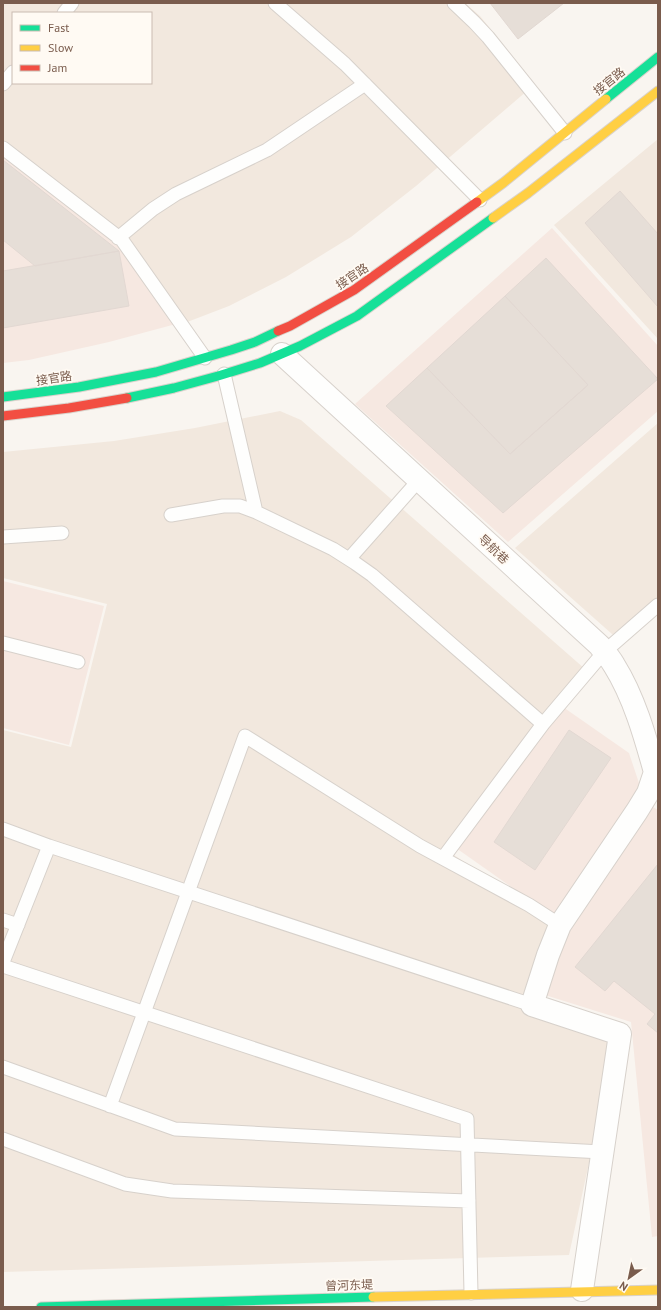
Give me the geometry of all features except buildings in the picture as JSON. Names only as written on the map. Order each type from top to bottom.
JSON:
[{"type":"main road","name":"接官路","points":[[3,397],[117,380],[156,372],[255,342],[290,326],[354,290],[480,200],[658,57]]},
{"type":"main road","points":[[3,416],[108,402],[156,392],[224,374],[282,354],[326,333],[363,312],[528,193],[658,91]]},
{"type":"main road","name":"曾河东堤","points":[[42,1307],[582,1290],[658,1290]]},
{"type":"street","name":"导航巷","points":[[282,354],[599,645],[614,664],[630,698],[657,775]]},
{"type":"street","points":[[582,1290],[620,1034],[532,1005],[548,955],[560,925],[637,811],[657,775]]},
{"type":"lane","points":[[65,12],[72,3]]},
{"type":"lane","points":[[275,3],[345,64],[480,200]]},
{"type":"lane","points":[[454,3],[488,37],[565,133]]},
{"type":"lane","points":[[3,84],[12,73]]},
{"type":"lane","points":[[118,238],[153,209],[176,194],[267,150],[364,84]]},
{"type":"lane","points":[[3,148],[118,238],[129,250],[205,358]]},
{"type":"lane","points":[[224,374],[256,512]]},
{"type":"lane","points":[[349,558],[419,480]]},
{"type":"lane","points":[[171,515],[223,506],[240,506],[256,512],[333,549],[349,558],[372,575],[543,724]]},
{"type":"lane","points":[[3,537],[62,533]]},
{"type":"lane","points":[[443,858],[543,724],[604,652],[658,605]]},
{"type":"lane","points":[[3,643],[78,662]]},
{"type":"lane","points":[[110,1106],[245,736],[420,846],[529,905],[560,925]]},
{"type":"lane","points":[[3,830],[532,1005]]},
{"type":"lane","points":[[3,962],[49,846]]},
{"type":"lane","points":[[3,920],[18,925]]},
{"type":"lane","points":[[3,966],[467,1119],[471,1294]]},
{"type":"lane","points":[[3,1066],[175,1129],[602,1152]]},
{"type":"lane","points":[[3,1139],[124,1184],[172,1191],[469,1201]]},
{"type":"lane","points":[[498,1293],[499,1307]]},
{"type":"shaded area","points":[[3,3],[465,3],[480,16],[535,84],[416,186],[351,237],[286,277],[229,306],[182,324],[3,145]]},
{"type":"shaded area","points":[[658,139],[658,339],[554,225]]},
{"type":"shaded area","points":[[3,151],[119,242],[176,324],[109,342],[29,360],[3,363]]},
{"type":"shaded area","points":[[552,228],[658,346],[658,411],[508,542],[355,404]]},
{"type":"shaded area","points":[[280,411],[301,420],[585,669],[447,850],[552,924],[523,1011],[615,1043],[569,1255],[3,1272],[3,730],[71,747],[107,604],[3,578],[3,452],[114,441],[195,428]]},
{"type":"shaded area","points":[[658,423],[658,610],[621,642],[515,548]]},
{"type":"shaded area","points":[[3,581],[104,606],[69,745],[3,728]]},
{"type":"shaded area","points":[[563,707],[629,753],[642,792],[554,917],[456,848]]},
{"type":"shaded area","points":[[653,807],[658,810],[658,1236],[652,1237],[631,1022],[545,995],[561,936]]},
{"type":"traffic: fast","points":[[606,99],[658,57]]},
{"type":"traffic: fast","points":[[127,398],[174,388],[218,376],[260,363],[300,346],[357,316],[493,218]]},
{"type":"traffic: fast","points":[[3,397],[79,387],[156,372],[255,342],[278,331]]},
{"type":"traffic: fast","points":[[41,1307],[373,1297]]},
{"type":"traffic: slow","points":[[493,218],[528,193],[658,91]]},
{"type":"traffic: slow","points":[[477,202],[503,183],[606,99]]},
{"type":"traffic: slow","points":[[373,1297],[658,1290]]},
{"type":"traffic: jam","points":[[278,331],[290,326],[354,290],[477,202]]},
{"type":"traffic: jam","points":[[3,416],[69,408],[127,398]]}]
